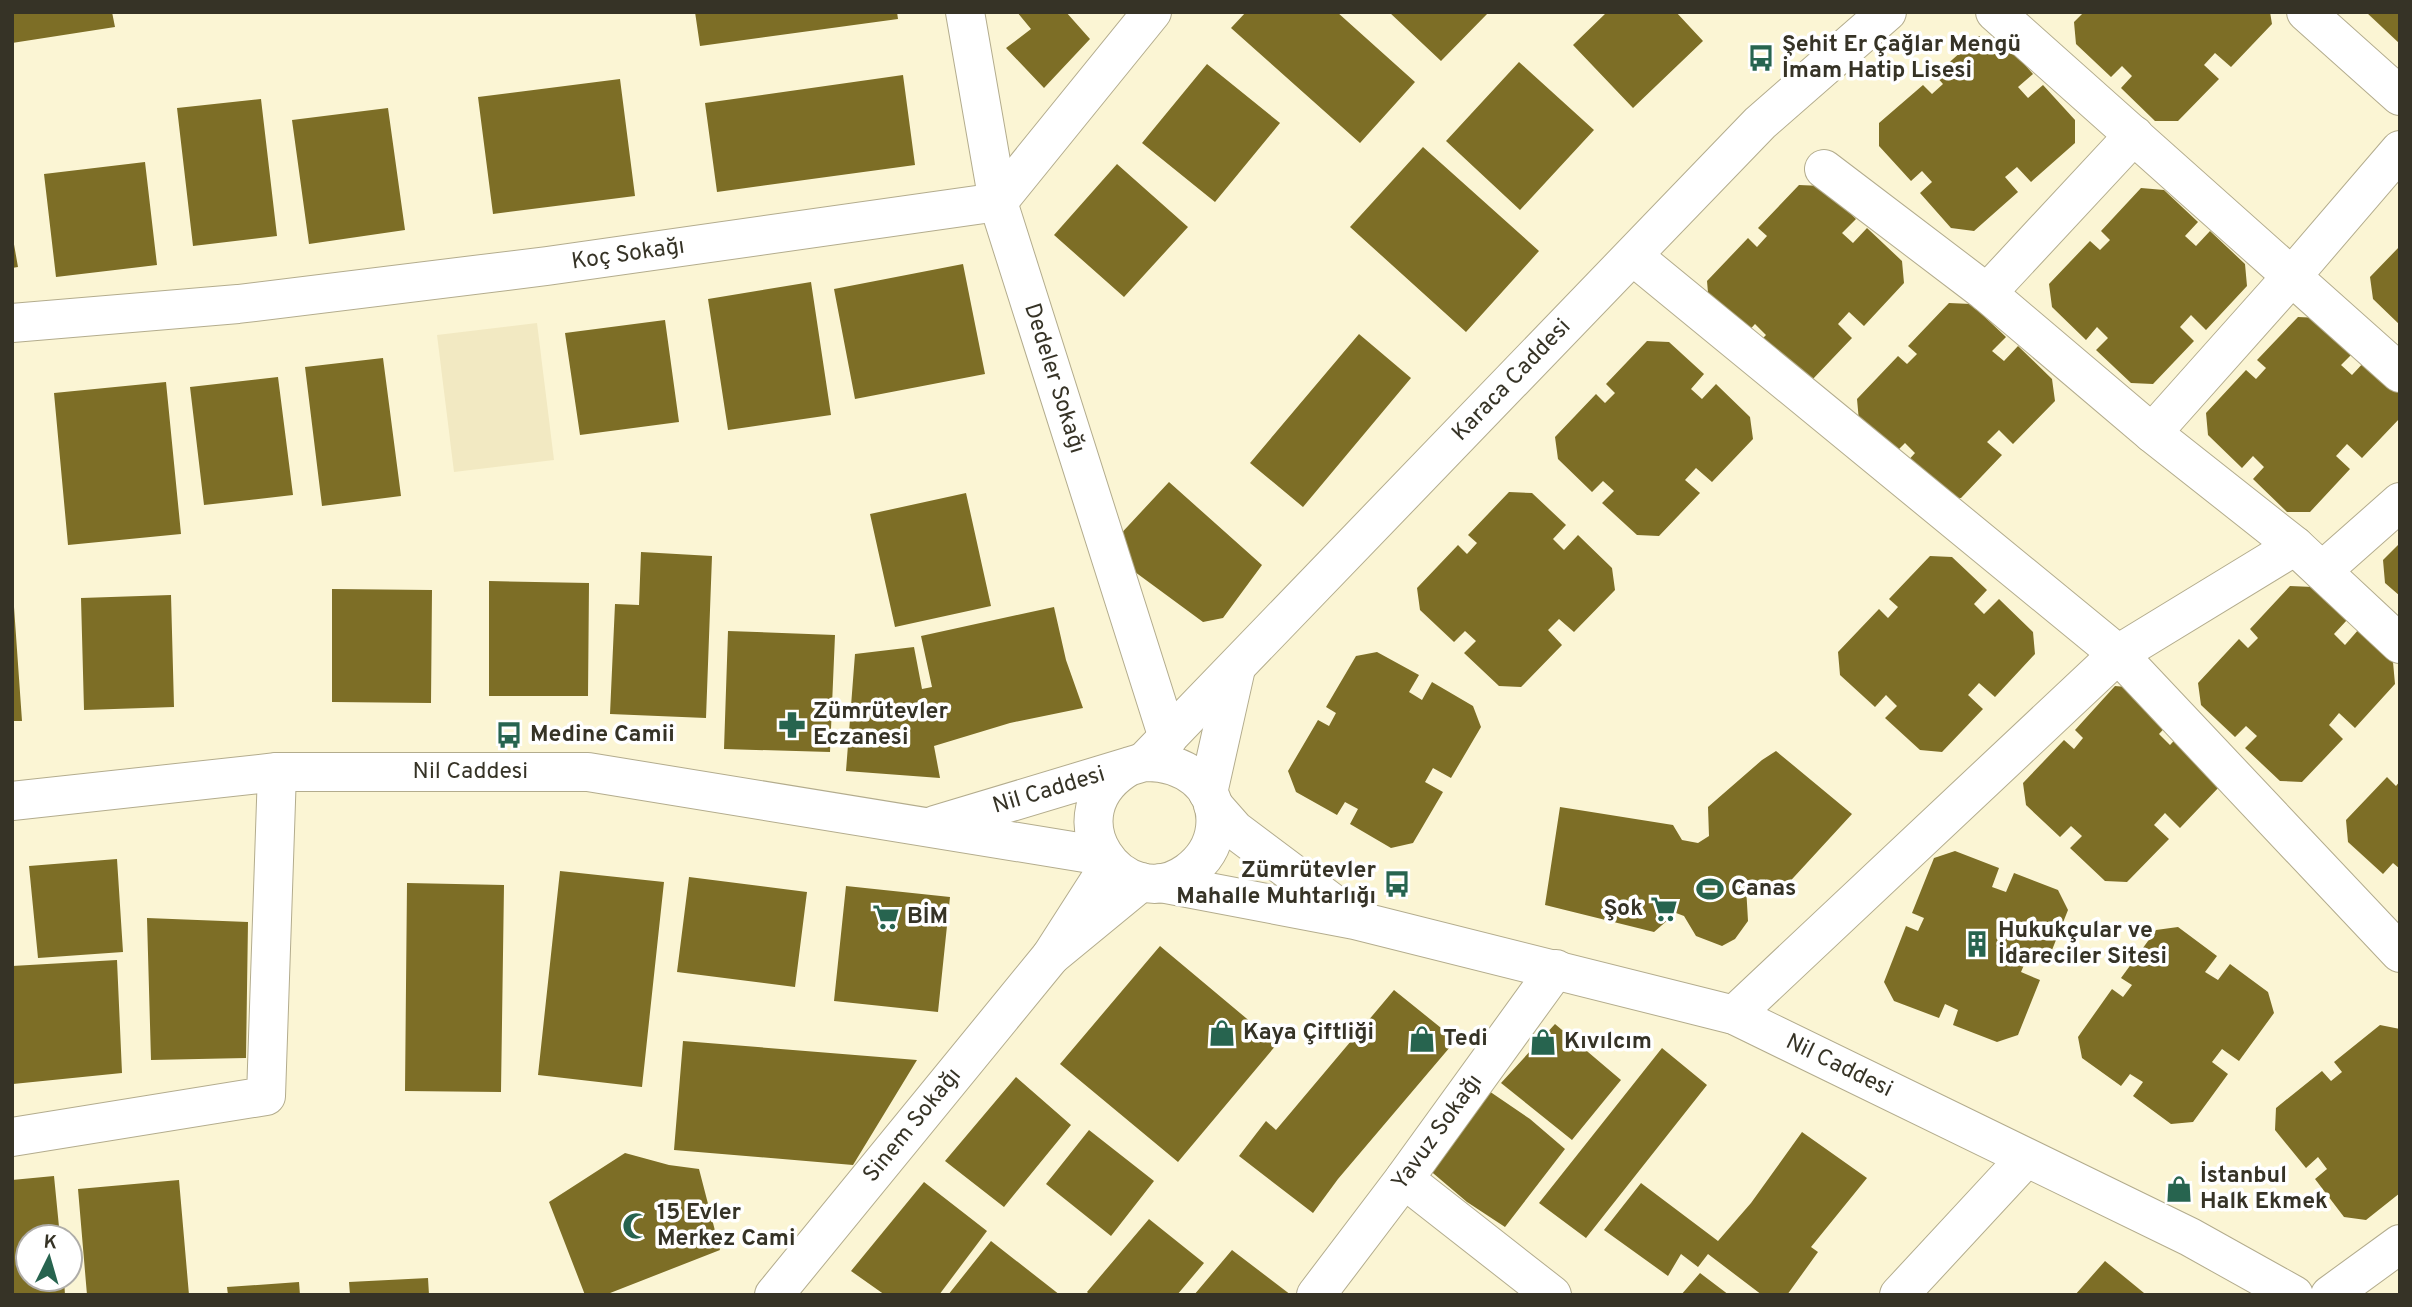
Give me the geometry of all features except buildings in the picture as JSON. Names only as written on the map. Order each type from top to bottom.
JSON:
[{"type":"street","name":"Dedeler Sokağı","points":[[965,12],[998,202],[1147,755]]},
{"type":"street","points":[[998,202],[1152,12]]},
{"type":"street","name":"Karaca Caddesi","points":[[1147,755],[1236,668],[1760,123],[1887,12]]},
{"type":"street","points":[[1995,12],[2400,373]]},
{"type":"street","points":[[2306,12],[2400,96]]},
{"type":"street","points":[[1987,293],[2134,135]]},
{"type":"street","points":[[2152,433],[2400,150]]},
{"type":"street","points":[[1824,169],[1987,293],[2152,433],[2309,559],[2400,643]]},
{"type":"street","name":"Koç Sokağı","points":[[12,323],[238,304],[533,268],[998,202]]},
{"type":"street","points":[[1633,256],[2118,654],[2400,953]]},
{"type":"street","points":[[1734,1015],[2118,654],[2309,559],[2400,502]]},
{"type":"street","points":[[1129,871],[1181,877],[1198,864],[1210,847],[1215,827],[1211,799],[1236,668]]},
{"type":"street","name":"Nil Caddesi","points":[[1129,871],[1096,840],[1093,822],[1095,805],[1103,788],[1114,775],[1147,755]]},
{"type":"street","name":"Nil Caddesi","points":[[927,828],[1147,755],[1181,767],[1196,778],[1236,830],[1354,920]]},
{"type":"street","points":[[12,1137],[265,1097],[277,772]]},
{"type":"street","name":"Nil Caddesi","points":[[12,801],[277,772],[588,772],[927,828],[1129,871],[1354,920],[1734,1015],[2190,1237],[2294,1295]]},
{"type":"street","name":"Sinem Sokağı","points":[[774,1295],[1051,956],[1129,871]]},
{"type":"street","name":"Yavuz Sokağı","points":[[1316,1295],[1556,969]]},
{"type":"street","points":[[1899,1295],[2026,1158]]},
{"type":"street","points":[[1404,1179],[1552,1295]]},
{"type":"street","points":[[2330,1295],[2400,1244]]},
{"type":"shaded area","points":[[537,323],[554,460],[454,472],[437,335]]},
{"type":"place","name":"Şehit Er Çağlar Mengü İmam Hatip Lisesi","points":[[1761,58]]},
{"type":"place","name":"Zümrütevler Eczanesi","points":[[792,725]]},
{"type":"place","name":"Medine Camii","points":[[509,735]]},
{"type":"place","name":"Zümrütevler Mahalle Muhtarlığı","points":[[1397,884]]},
{"type":"place","name":"Canas","points":[[1710,889]]},
{"type":"place","name":"Şok","points":[[1664,909]]},
{"type":"place","name":"BİM","points":[[886,917]]},
{"type":"place","name":"Hukukçular ve İdareciler Sitesi","points":[[1977,944]]},
{"type":"place","name":"Kaya Çiftliği","points":[[1222,1033]]},
{"type":"place","name":"Tedi","points":[[1422,1039]]},
{"type":"place","name":"Kıvılcım","points":[[1543,1042]]},
{"type":"place","name":"İstanbul Halk Ekmek","points":[[2179,1189]]},
{"type":"place","name":"15 Evler Merkez Cami","points":[[636,1226]]}]
